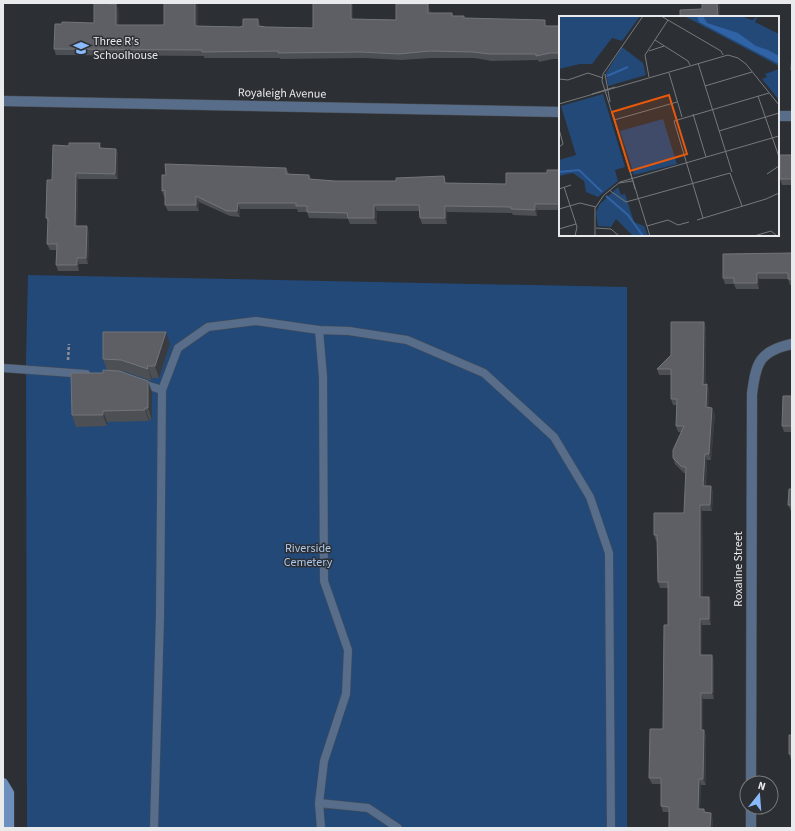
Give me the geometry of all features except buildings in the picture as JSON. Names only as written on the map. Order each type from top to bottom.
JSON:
[{"type":"main road","points":[[3,783],[9,794],[9,828]]},
{"type":"street","name":"Royaleigh Avenue","points":[[3,101],[559,112]]},
{"type":"street","points":[[779,116],[792,116]]},
{"type":"street","name":"Roxaline Street","points":[[751,775],[752,394],[755,372],[762,356],[780,346],[792,344]]},
{"type":"street","points":[[751,815],[751,828]]},
{"type":"lane","points":[[154,828],[160,616],[162,390],[178,348],[208,327],[256,321],[319,330],[349,331],[407,340],[484,373],[554,437],[590,497],[609,553],[611,828]]},
{"type":"lane","points":[[319,330],[323,377],[324,581],[348,650],[346,694],[324,761],[319,803],[321,828]]},
{"type":"lane","points":[[3,368],[92,375]]},
{"type":"lane","points":[[130,379],[162,390]]},
{"type":"lane","points":[[319,803],[368,808],[398,828]]},
{"type":"green space","name":"Riverside Cemetery","points":[[28,275],[627,287],[627,828],[27,828],[26,360]]},
{"type":"place","name":"Three R's Schoolhouse","points":[[81,48]]}]
